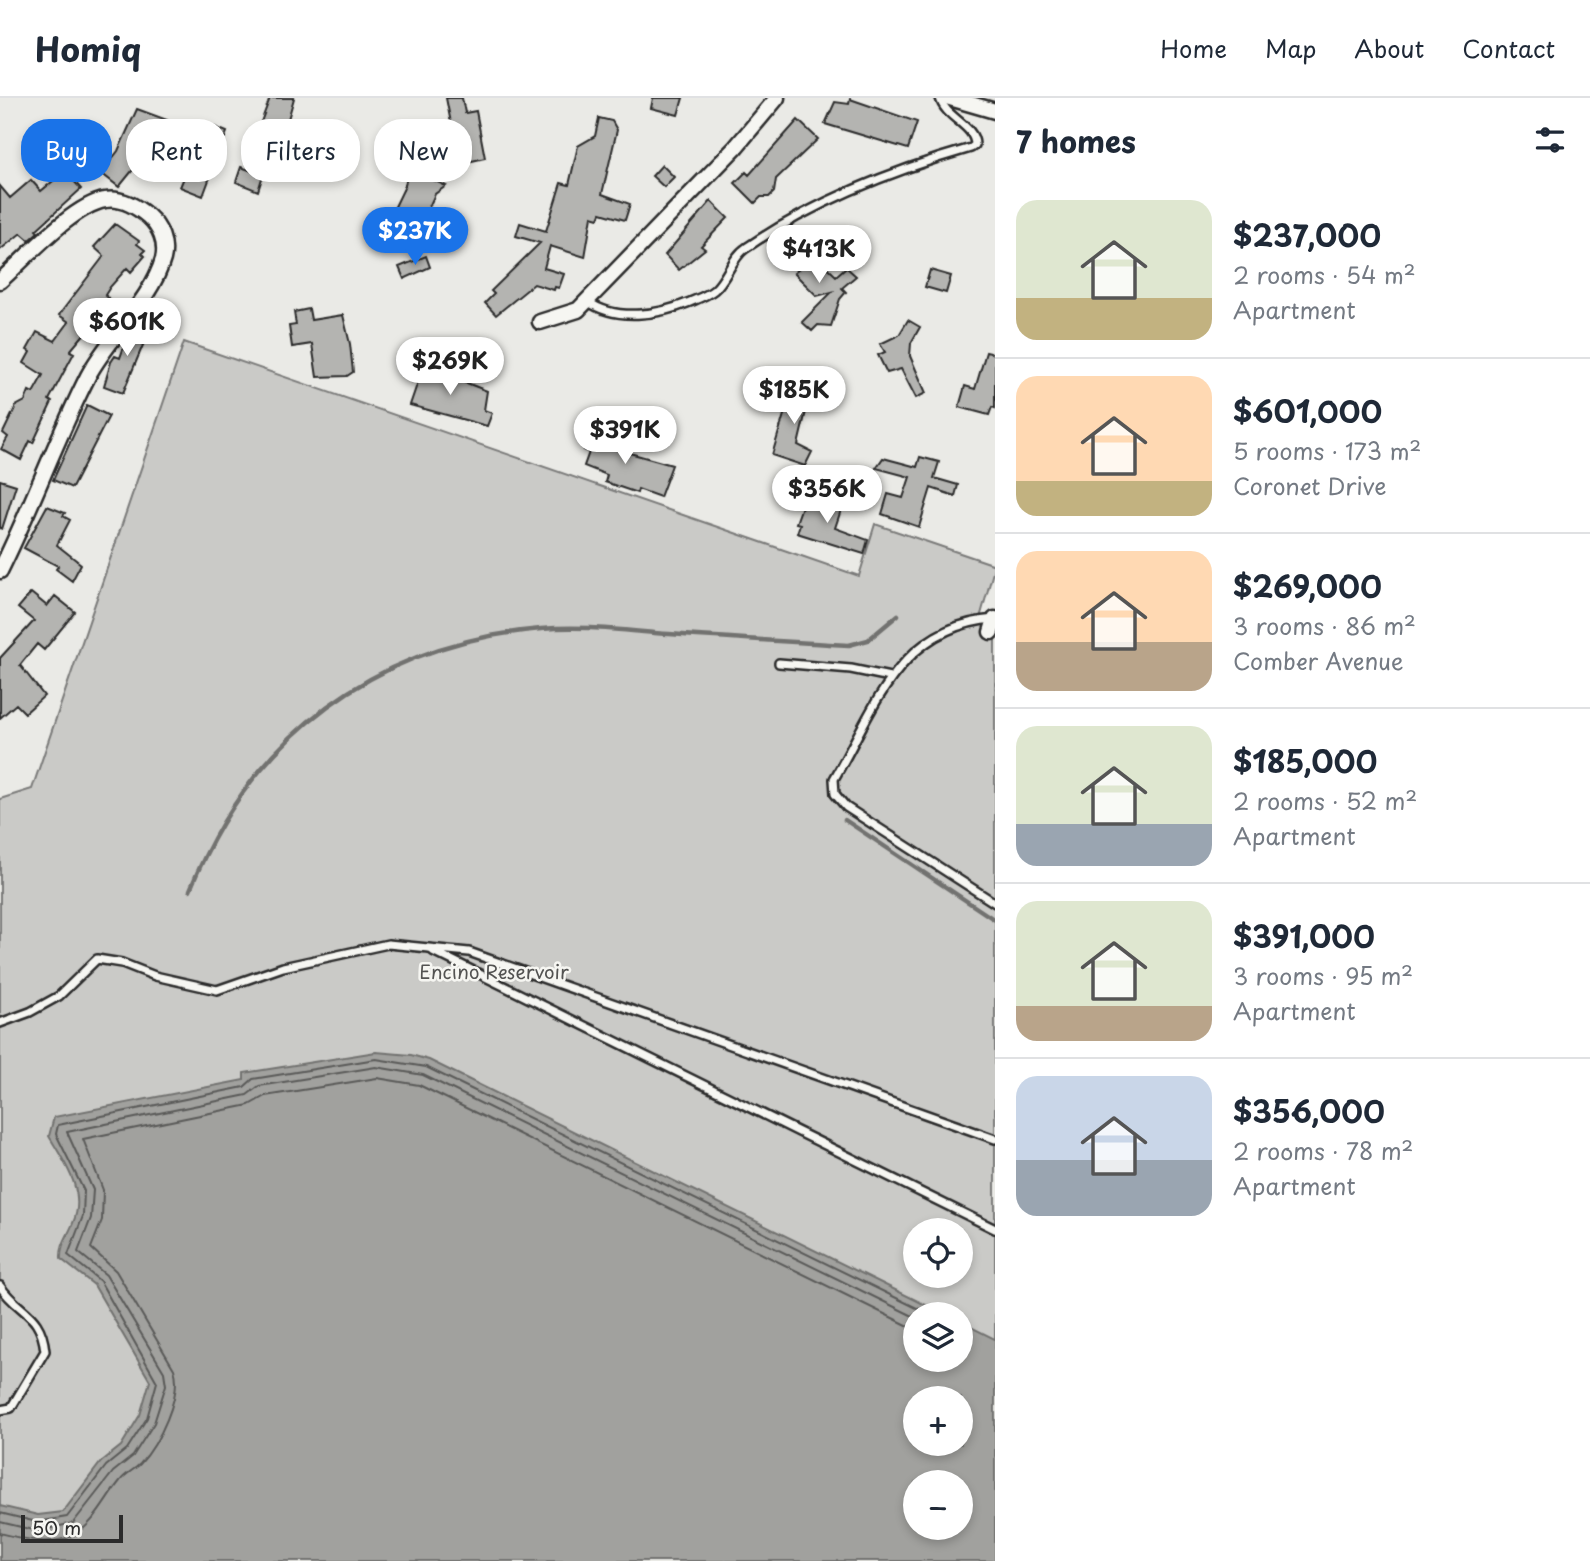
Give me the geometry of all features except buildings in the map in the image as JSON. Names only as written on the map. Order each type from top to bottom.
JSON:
[{"type":"street","points":[[540,322],[578,310],[735,148],[777,98]]},
{"type":"street","points":[[950,98],[995,111]]},
{"type":"street","points":[[0,281],[77,214],[105,200],[123,201],[138,208],[155,222],[163,236],[163,257],[157,276],[89,375],[0,570]]},
{"type":"lane","points":[[587,301],[612,313],[638,314],[687,303],[714,290],[742,250],[765,236],[826,203],[920,163],[971,148],[975,145],[973,136],[947,112],[940,98]]},
{"type":"lane","points":[[994,623],[971,622],[939,634],[920,646],[890,677],[834,779],[835,794],[846,807],[995,904]]},
{"type":"lane","points":[[779,663],[852,669],[890,677]]},
{"type":"lane","points":[[0,1023],[30,1012],[59,996],[97,960],[122,963],[155,976],[217,990],[283,967],[362,948],[388,944],[427,947],[468,952],[995,1139]]},
{"type":"lane","points":[[427,947],[995,1229]]},
{"type":"lane","points":[[0,1286],[37,1320],[45,1351],[11,1408],[0,1410]]},
{"type":"green space","name":"Encino Reservoir","points":[[184,342],[859,576],[875,524],[995,565],[980,618],[995,623],[995,1561],[0,1561],[0,799],[32,789]]},
{"type":"water","points":[[376,1052],[411,1055],[429,1060],[920,1302],[903,1302],[903,1372],[973,1372],[973,1328],[995,1339],[995,1561],[0,1561],[0,1506],[38,1515],[63,1512],[101,1462],[121,1446],[140,1415],[150,1381],[94,1285],[61,1259],[63,1245],[77,1211],[77,1200],[72,1178],[49,1136],[54,1117],[244,1080],[244,1073]]},
{"type":"waterway","points":[[190,890],[216,835],[248,786],[285,743],[327,707],[374,677],[426,654],[481,638],[557,628],[849,645],[868,640],[898,615]]},
{"type":"waterway","points":[[845,820],[995,920]]}]
